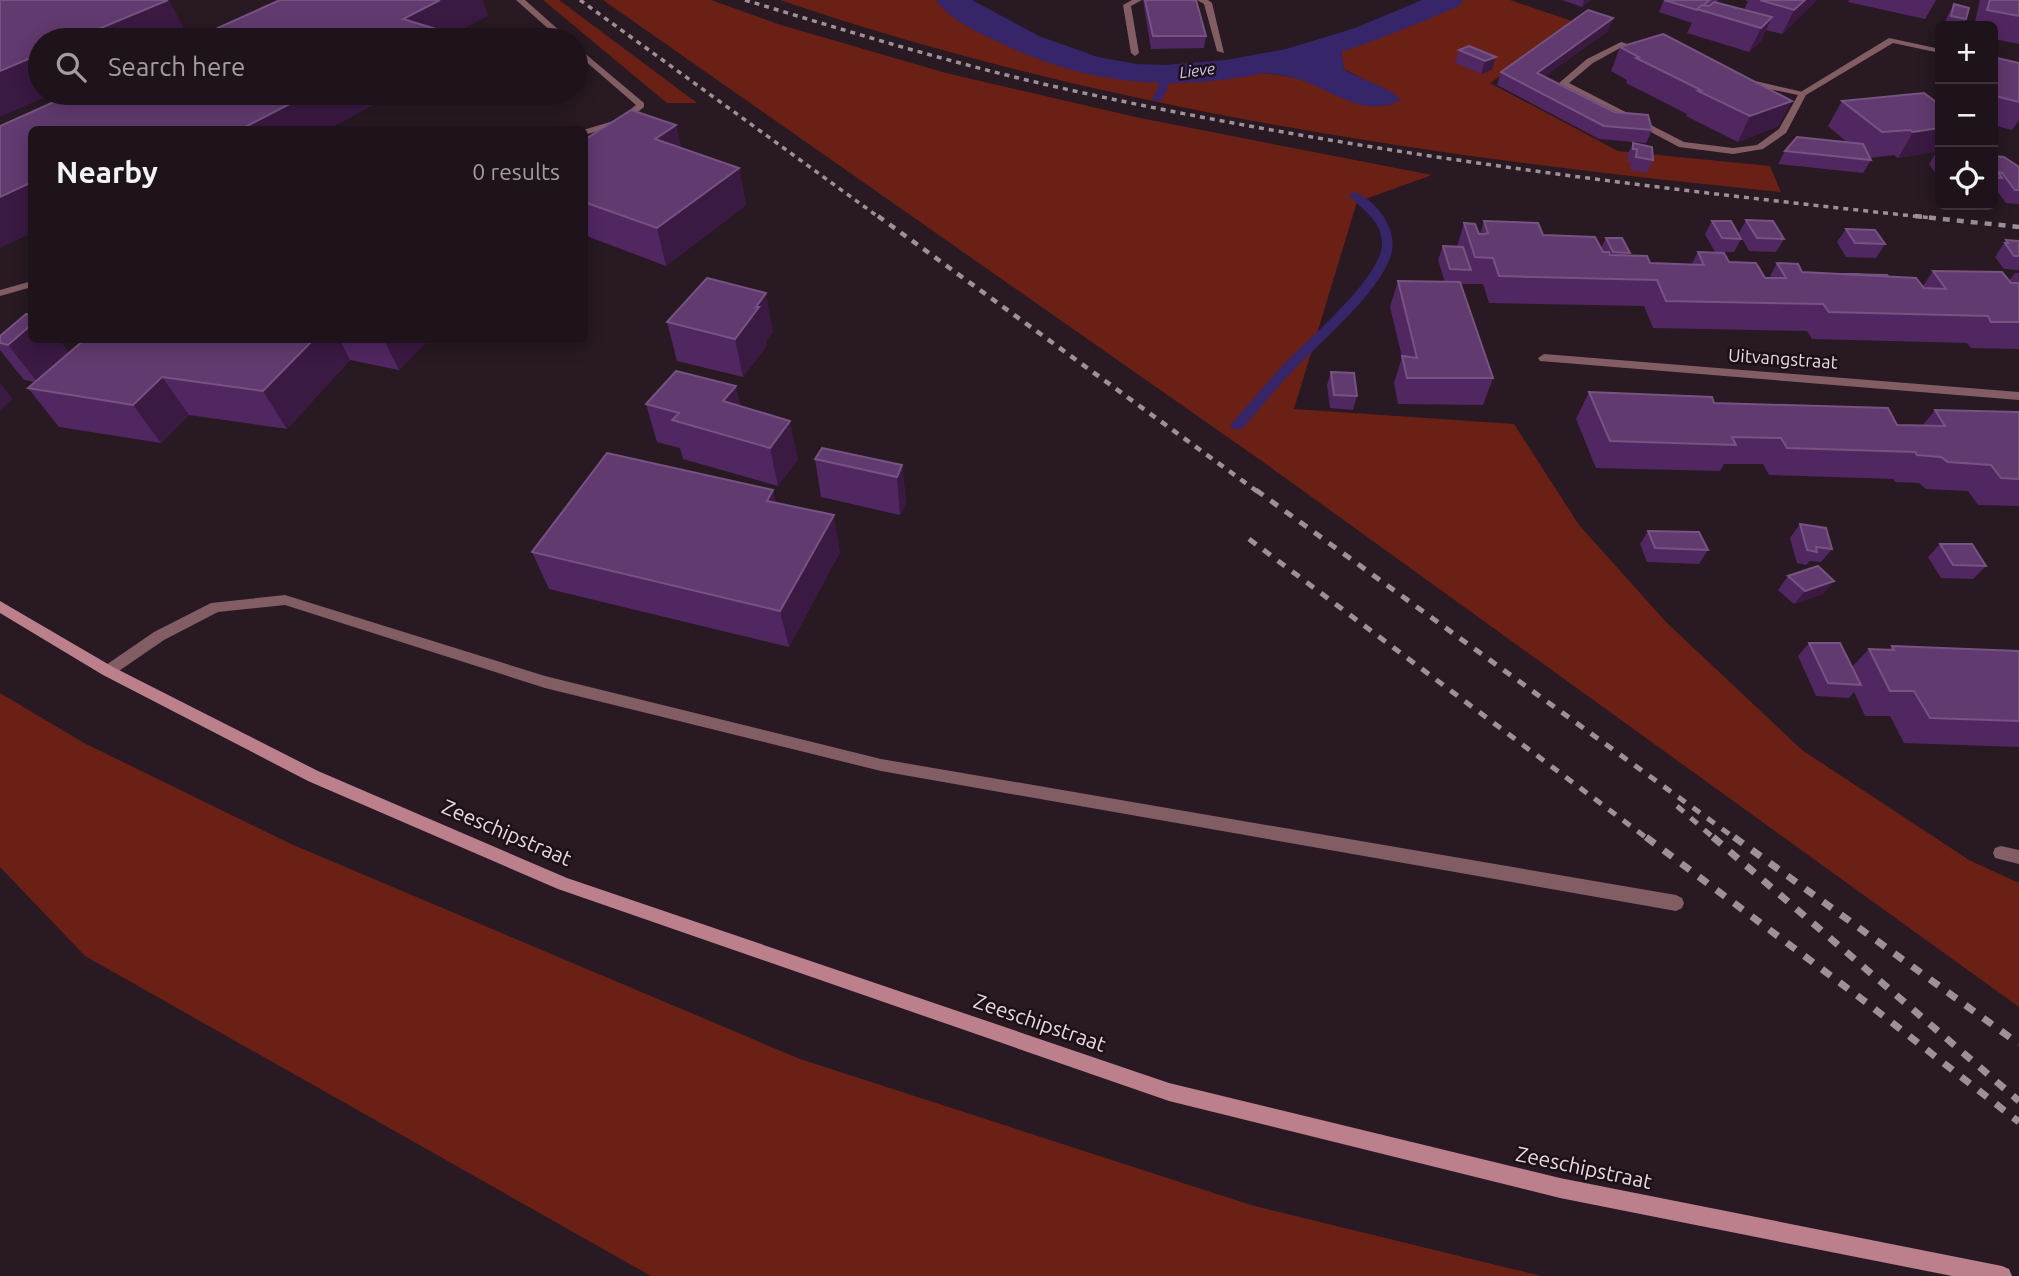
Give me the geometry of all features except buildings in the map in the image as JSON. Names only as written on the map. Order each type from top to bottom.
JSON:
[{"type":"main road","name":"Zeeschipstraat","points":[[0,606],[108,671],[313,776],[564,884],[1169,1093],[1560,1188],[2002,1276]]},
{"type":"street","points":[[520,0],[552,28]]},
{"type":"street","points":[[1135,53],[1127,5],[1138,0]]},
{"type":"street","points":[[1201,0],[1208,2],[1221,51]]},
{"type":"street","points":[[1802,93],[1749,82],[1620,44],[1590,61],[1563,83],[1682,145],[1733,151],[1760,148],[1783,131],[1802,93],[1892,40],[1935,50]]},
{"type":"street","points":[[588,59],[641,105],[620,122],[588,131]]},
{"type":"street","points":[[0,293],[28,285]]},
{"type":"street","name":"Uitvangstraat","points":[[1544,358],[2019,396]]},
{"type":"street","points":[[108,671],[159,636],[216,607],[285,600],[545,682],[881,765],[1676,903]]},
{"type":"street","points":[[2001,853],[2019,856]]},
{"type":"shaded area","points":[[543,0],[559,0],[697,103],[667,103],[588,37],[588,28],[577,28]]},
{"type":"shaded area","points":[[603,0],[711,0],[781,25],[946,73],[1140,118],[1432,175],[1357,202],[1294,409],[1514,424],[1579,525],[1666,622],[1802,750],[1969,860],[2019,883],[2019,1007],[1266,464]]},
{"type":"shaded area","points":[[780,0],[951,0],[982,22],[1015,37],[1058,55],[1114,71],[1169,74],[1238,66],[1244,71],[1298,79],[1363,103],[1391,105],[1373,84],[1344,69],[1340,44],[1448,0],[1510,0],[1578,23],[1490,83],[1618,151],[1770,166],[1781,192],[1528,164],[1275,125],[1025,72]]},
{"type":"shaded area","points":[[1340,44],[1344,69],[1401,100],[1374,107],[1361,105],[1298,79],[1244,71],[1238,66],[1280,61]]},
{"type":"shaded area","points":[[0,693],[84,743],[291,844],[800,1059],[1251,1205],[1541,1276],[651,1276],[85,956],[0,867]]},
{"type":"waterway","name":"Lieve","points":[[951,0],[988,24],[1048,52],[1112,70],[1165,75],[1226,70],[1314,51],[1367,35],[1448,0]]},
{"type":"waterway","points":[[1157,100],[1169,74]]},
{"type":"waterway","points":[[1148,122],[1150,127]]},
{"type":"waterway","points":[[1237,426],[1287,369],[1362,292],[1385,259],[1388,246],[1382,223],[1354,195]]},
{"type":"railway","points":[[580,0],[880,218]]},
{"type":"railway","points":[[745,0],[1021,79],[1277,131],[1604,180],[1932,218]]},
{"type":"railway","points":[[878,216],[1258,492]]},
{"type":"railway","points":[[1915,216],[2019,227]]},
{"type":"railway","points":[[1256,490],[1736,839]]},
{"type":"railway","points":[[1249,539],[1648,839]]},
{"type":"railway","points":[[1677,806],[1715,839]]},
{"type":"railway","points":[[1646,837],[1867,1003],[2019,1122]]},
{"type":"railway","points":[[1713,837],[2019,1101]]},
{"type":"railway","points":[[1734,837],[2019,1044]]}]
